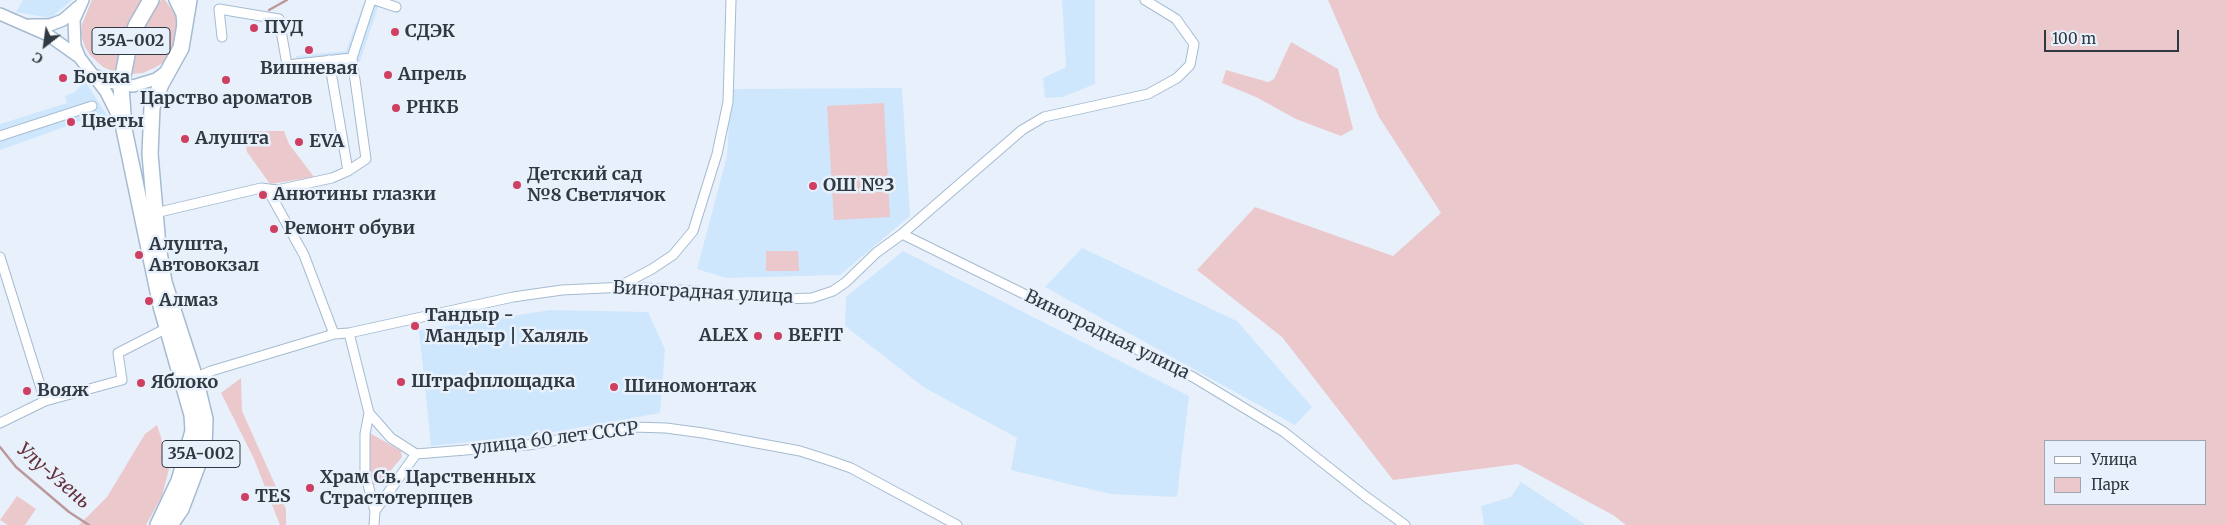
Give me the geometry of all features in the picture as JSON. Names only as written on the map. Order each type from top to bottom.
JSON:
[{"type":"highway","name":"35А-002","points":[[124,129],[121,86],[128,50],[136,26],[151,0]]},
{"type":"highway","name":"35А-002","points":[[158,525],[179,482],[193,431],[188,381],[148,214],[152,107],[161,84],[181,48],[189,0]]},
{"type":"highway","points":[[124,129],[148,214],[160,306],[188,381]]},
{"type":"highway","name":"35А-002","points":[[170,525],[181,509],[204,448],[205,420],[188,381]]},
{"type":"main road","name":"35А-002","points":[[175,0],[182,14],[184,32]]},
{"type":"main road","name":"35А-002","points":[[81,4],[74,20],[75,46],[80,58],[88,68],[109,82],[121,86],[145,84],[166,72],[174,63]]},
{"type":"main road","points":[[29,25],[50,25],[63,20],[81,4]]},
{"type":"main road","points":[[0,14],[29,25],[48,35],[80,58]]},
{"type":"main road","points":[[88,68],[117,110],[124,129]]},
{"type":"street","points":[[148,214],[265,189],[277,190],[332,178],[366,160],[352,58],[371,0]]},
{"type":"street","points":[[374,0],[396,7]]},
{"type":"street","points":[[618,287],[652,269],[673,255],[693,231],[715,162],[728,102],[731,0]]},
{"type":"street","points":[[902,234],[1022,130],[1044,117],[1148,94],[1177,78],[1190,65],[1194,44],[1176,19],[1145,0]]},
{"type":"street","points":[[222,37],[219,9],[279,19],[287,65],[352,58]]},
{"type":"street","points":[[329,60],[348,171]]},
{"type":"street","points":[[0,136],[92,106]]},
{"type":"street","points":[[265,189],[304,255],[334,334]]},
{"type":"street","name":"Виноградная улица","points":[[188,381],[211,371],[334,334],[349,333],[513,297],[562,290],[618,287],[697,291],[784,299],[812,298],[833,291],[846,282],[876,253],[902,234],[1193,377],[1284,432],[1405,525]]},
{"type":"street","points":[[0,257],[45,400]]},
{"type":"street","points":[[0,423],[45,400],[122,380],[118,353],[167,328]]},
{"type":"street","points":[[349,333],[369,413],[365,434],[365,473],[375,511],[374,525]]},
{"type":"street","points":[[369,413],[391,438],[416,454],[375,511]]},
{"type":"street","name":"улица 60 лет СССР","points":[[416,454],[528,445],[633,427],[666,428],[763,444],[828,460],[851,468],[957,525]]},
{"type":"shaded area","points":[[23,0],[72,0],[50,18],[16,12]]},
{"type":"shaded area","points":[[365,0],[379,4],[359,64],[299,71],[296,56],[346,51]]},
{"type":"shaded area","points":[[1062,0],[1095,0],[1095,84],[1063,97],[1045,98],[1043,78],[1066,67]]},
{"type":"shaded area","points":[[85,81],[114,126],[105,130],[84,120],[0,150],[0,124],[67,103],[65,96],[75,92]]},
{"type":"shaded area","name":"ОШ №3","points":[[902,88],[910,216],[840,275],[726,278],[697,269],[727,156],[731,89]]},
{"type":"shaded area","points":[[1082,248],[1237,321],[1312,407],[1295,425],[1045,287]]},
{"type":"shaded area","points":[[903,251],[1189,396],[1177,497],[1110,494],[1011,470],[1017,438],[925,388],[845,326],[846,297]]},
{"type":"shaded area","points":[[551,310],[648,312],[665,349],[660,413],[538,435],[431,446],[419,330]]},
{"type":"shaded area","points":[[1521,482],[1586,525],[1484,525],[1481,506],[1511,497]]},
{"type":"green space","points":[[92,0],[143,0],[117,73],[103,67],[90,55],[85,47],[81,35],[82,24]]},
{"type":"green space","points":[[161,0],[165,0],[175,14],[177,28],[172,51],[165,62],[143,73],[131,74],[131,65],[138,38],[151,13]]},
{"type":"green space","points":[[1328,0],[2226,0],[2226,525],[1626,525],[1613,515],[1518,464],[1393,480],[1282,337],[1197,270],[1255,207],[1393,256],[1441,213],[1379,117]]},
{"type":"green space","points":[[1291,42],[1338,69],[1353,129],[1341,136],[1296,119],[1256,97],[1222,83],[1226,70],[1268,82],[1274,79]]},
{"type":"green space","points":[[884,103],[890,217],[834,220],[827,106]]},
{"type":"green space","points":[[244,131],[284,131],[289,144],[314,177],[270,184],[247,152]]},
{"type":"green space","points":[[766,251],[798,251],[799,271],[766,271]]},
{"type":"green space","points":[[241,378],[242,411],[286,509],[286,525],[280,525],[254,459],[221,393]]},
{"type":"green space","points":[[157,425],[170,465],[162,496],[146,525],[79,525],[107,497],[145,434]]},
{"type":"green space","points":[[368,432],[401,451],[402,457],[381,482],[374,485],[370,481],[367,458]]},
{"type":"green space","points":[[17,496],[36,509],[25,525],[8,525],[0,520]]},
{"type":"waterway","points":[[269,10],[287,0]]},
{"type":"waterway","name":"Улу-Узень","points":[[0,447],[16,467],[69,512],[89,525]]},
{"type":"place","name":"ПУД","points":[[254,28]]},
{"type":"place","name":"СДЭК","points":[[395,32]]},
{"type":"place","name":"Вишневая","points":[[309,50]]},
{"type":"place","name":"Апрель","points":[[388,75]]},
{"type":"place","name":"Бочка","points":[[63,78]]},
{"type":"place","name":"Царство ароматов","points":[[226,80]]},
{"type":"place","name":"РНКБ","points":[[396,108]]},
{"type":"place","name":"Цветы","points":[[71,122]]},
{"type":"place","name":"Алушта","points":[[185,139]]},
{"type":"place","name":"EVA","points":[[299,142]]},
{"type":"place","name":"Детский сад №8 Светлячок","points":[[517,185]]},
{"type":"place","name":"ОШ №3","points":[[813,186]]},
{"type":"place","name":"Анютины глазки","points":[[263,195]]},
{"type":"place","name":"Ремонт обуви","points":[[274,229]]},
{"type":"place","name":"Алушта, Автовокзал","points":[[139,255]]},
{"type":"place","name":"Алмаз","points":[[149,301]]},
{"type":"place","name":"Тандыр - Мандыр | Халяль","points":[[415,326]]},
{"type":"place","name":"ALEX","points":[[758,336]]},
{"type":"place","name":"BEFIT","points":[[778,336]]},
{"type":"place","name":"Штрафплощадка","points":[[401,382]]},
{"type":"place","name":"Яблоко","points":[[141,383]]},
{"type":"place","name":"Шиномонтаж","points":[[614,387]]},
{"type":"place","name":"Вояж","points":[[27,391]]},
{"type":"place","name":"Храм Св. Царственных Страстотерпцев","points":[[310,488]]},
{"type":"place","name":"TES","points":[[245,497]]}]
